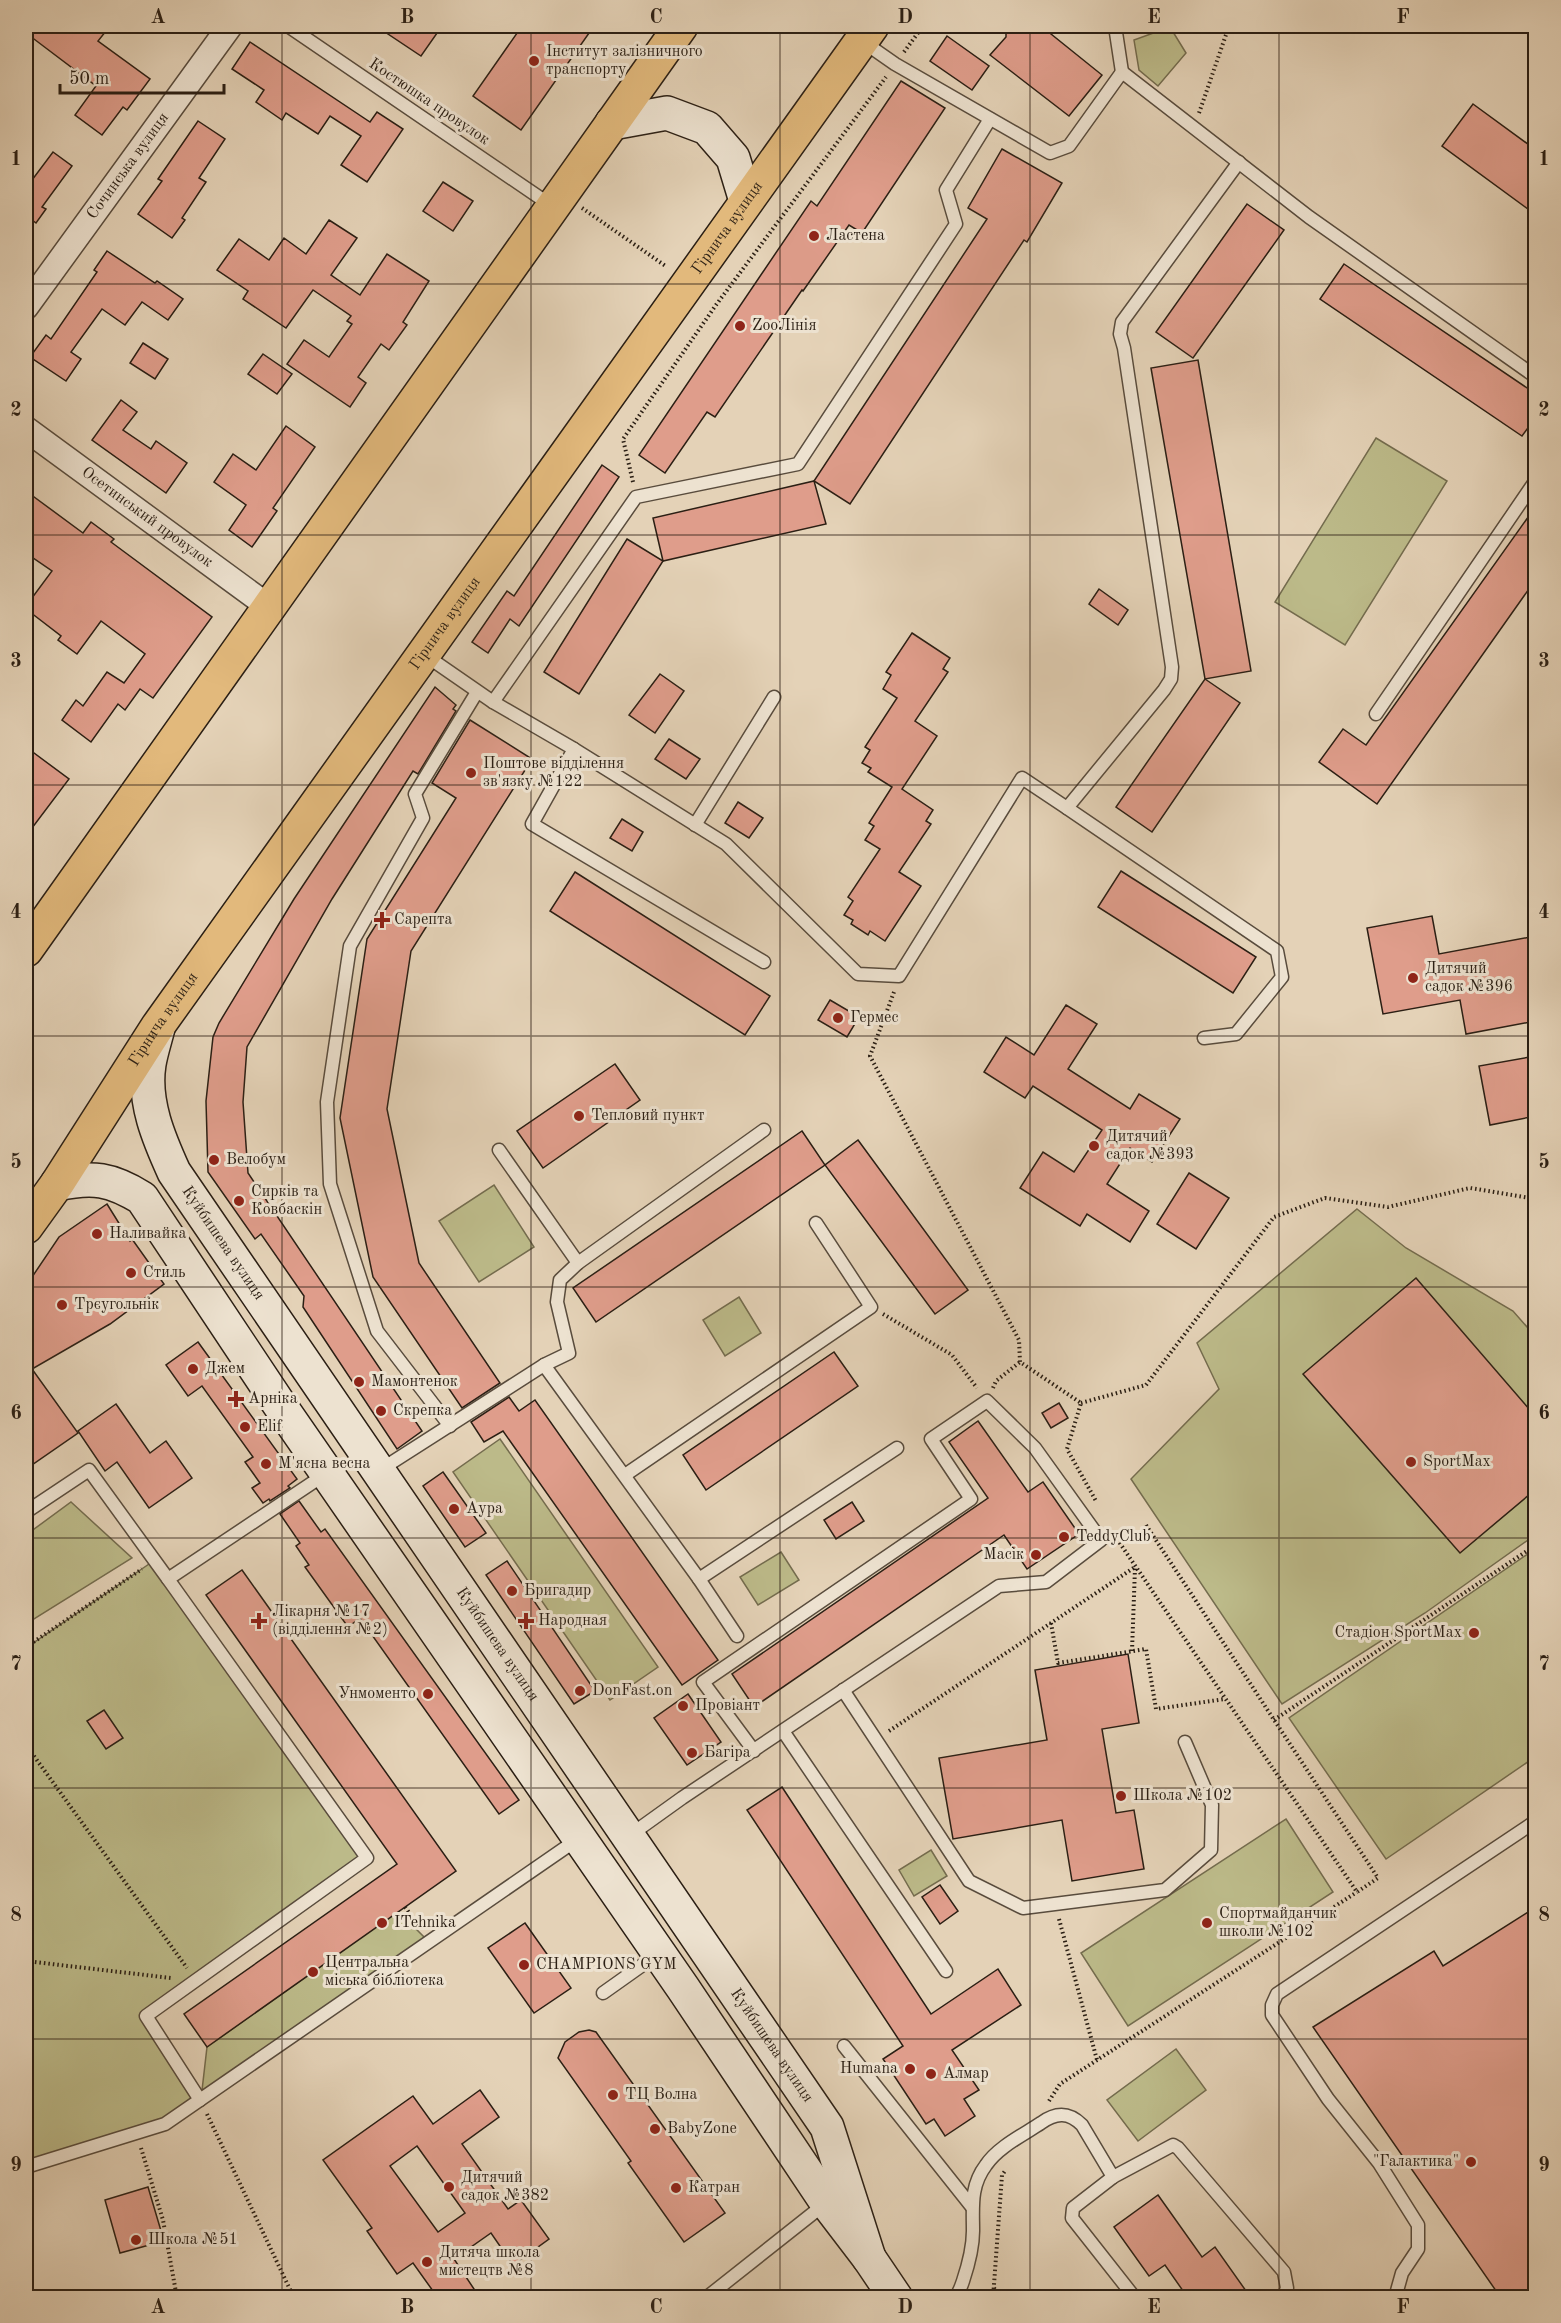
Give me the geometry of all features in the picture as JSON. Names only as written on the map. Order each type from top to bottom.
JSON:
[{"type":"main road","points":[[26,950],[681,26]]},
{"type":"main road","name":"Гірнича вулиця","points":[[26,1227],[57,1184],[159,1026],[866,33]]},
{"type":"main road","points":[[612,123],[667,113],[707,128],[733,158],[746,201]]},
{"type":"main road","name":"Куйбишева вулиця","points":[[159,1026],[149,1066],[150,1106],[159,1139],[174,1172],[628,1836],[831,2142],[869,2258]]},
{"type":"main road","points":[[142,1198],[143,1182],[150,1174],[158,1169],[174,1172]]},
{"type":"main road","name":"Куйбишева вулиця","points":[[57,1184],[101,1179],[121,1185],[142,1198],[279,1404],[792,2148],[827,2203],[896,2298]]},
{"type":"main road","points":[[792,2148],[804,2155],[812,2156],[821,2153],[831,2142]]},
{"type":"street","name":"Сочинська вулиця","points":[[26,307],[230,26]]},
{"type":"street","name":"Осетинський провулок","points":[[26,429],[269,607]]},
{"type":"lane","name":"Костюшка провулок","points":[[288,26],[557,200]]},
{"type":"lane","points":[[1115,26],[1122,72],[1310,217],[1536,377]]},
{"type":"lane","points":[[866,33],[895,64],[1050,153],[1069,146],[1122,72]]},
{"type":"lane","points":[[493,702],[636,497],[798,464],[956,224],[946,190],[990,119]]},
{"type":"lane","points":[[1066,808],[1164,690],[1170,680],[1172,667],[1120,334],[1122,322],[1239,162]]},
{"type":"lane","points":[[1376,714],[1536,480]]},
{"type":"lane","points":[[423,653],[477,692],[574,749],[726,844],[858,974],[899,976],[1022,778],[1277,951],[1282,977],[1236,1034],[1204,1038]]},
{"type":"lane","points":[[450,1426],[377,1331],[330,1184],[327,1102],[350,946],[423,818],[416,794],[477,692]]},
{"type":"lane","points":[[695,825],[774,697]]},
{"type":"lane","points":[[574,749],[532,824],[764,962]]},
{"type":"lane","points":[[378,1471],[544,1365],[569,1353],[557,1302],[560,1280],[578,1263],[764,1130]]},
{"type":"lane","points":[[499,1150],[578,1263]]},
{"type":"lane","points":[[625,1475],[871,1307],[816,1223]]},
{"type":"lane","points":[[544,1365],[625,1475],[737,1636]]},
{"type":"lane","points":[[628,1836],[999,1586],[1046,1582],[1101,1540],[1035,1448],[987,1401],[931,1438],[971,1499],[703,1682],[754,1751]]},
{"type":"lane","points":[[699,1579],[897,1448]]},
{"type":"lane","points":[[26,1512],[89,1470],[367,1857],[146,2016],[201,2100]]},
{"type":"lane","points":[[168,1579],[327,1473]]},
{"type":"lane","points":[[843,1690],[969,1881],[1023,1908],[1165,1890],[1211,1850],[1212,1805],[1185,1742]]},
{"type":"lane","points":[[783,1731],[946,1971]]},
{"type":"lane","points":[[1395,2298],[1402,2273],[1418,2249],[1418,2225],[1379,2163],[1328,2099],[1272,2015],[1272,2005],[1277,1994],[1536,1821]]},
{"type":"lane","points":[[26,2167],[165,2124],[579,1839]]},
{"type":"lane","points":[[603,1993],[658,1954]]},
{"type":"lane","points":[[844,2046],[972,2207]]},
{"type":"lane","points":[[955,2298],[966,2272],[973,2234],[974,2188],[986,2164],[1032,2129],[1055,2115],[1063,2114],[1075,2118],[1082,2125],[1113,2177]]},
{"type":"lane","points":[[706,2298],[827,2203],[831,2142]]},
{"type":"lane","points":[[1135,2298],[1072,2218],[1073,2208],[1113,2177],[1173,2145],[1284,2272],[1287,2288],[1283,2298]]},
{"type":"lane","points":[[26,2290],[27,2298]]},
{"type":"path","points":[[636,497],[623,439],[716,305],[922,26]]},
{"type":"path","points":[[1195,128],[1228,29],[1227,26]]},
{"type":"path","points":[[557,200],[689,281],[716,305]]},
{"type":"path","points":[[899,976],[870,1056],[1019,1340],[1020,1362]]},
{"type":"path","points":[[1081,1403],[1146,1384],[1274,1217],[1325,1198],[1388,1208],[1470,1188],[1536,1199]]},
{"type":"path","points":[[871,1307],[952,1355],[975,1386]]},
{"type":"path","points":[[996,1381],[1020,1362]]},
{"type":"path","points":[[1020,1362],[1081,1403]]},
{"type":"path","points":[[1081,1403],[1067,1449],[1101,1511]]},
{"type":"path","points":[[1032,2129],[1060,2084],[1378,1878],[1146,1525]]},
{"type":"path","points":[[1113,1532],[1357,1892]]},
{"type":"path","points":[[1274,1720],[1536,1545]]},
{"type":"path","points":[[26,1647],[155,1560]]},
{"type":"path","points":[[876,1740],[1135,1567]]},
{"type":"path","points":[[1132,1651],[1135,1567]]},
{"type":"path","points":[[1051,1623],[1058,1663],[1146,1649],[1156,1709],[1225,1699]]},
{"type":"path","points":[[26,1745],[195,1980]]},
{"type":"path","points":[[1055,1904],[1097,2060]]},
{"type":"path","points":[[405,1907],[429,1941]]},
{"type":"path","points":[[26,1961],[195,1980]]},
{"type":"path","points":[[201,2100],[294,2298]]},
{"type":"path","points":[[136,2133],[163,2220],[177,2298]]},
{"type":"path","points":[[993,2298],[1002,2175],[1008,2166]]},
{"type":"path","points":[[994,2288],[1001,2298]]},
{"type":"shaded area","points":[[1170,27],[1186,53],[1158,86],[1139,70],[1134,40]]},
{"type":"shaded area","points":[[1376,438],[1447,481],[1345,645],[1275,602]]},
{"type":"shaded area","points":[[494,1185],[534,1247],[479,1282],[439,1221]]},
{"type":"shaded area","name":"SportMax","points":[[1357,1209],[1406,1248],[1513,1311],[1535,1336],[1535,1535],[1425,1613],[1282,1704],[1131,1479],[1219,1389],[1197,1343]]},
{"type":"shaded area","points":[[739,1297],[761,1333],[725,1356],[703,1320]]},
{"type":"shaded area","points":[[500,1439],[658,1667],[610,1700],[453,1472]]},
{"type":"shaded area","points":[[71,1502],[132,1558],[26,1624],[26,1535]]},
{"type":"shaded area","name":"Стадіон SportMax","points":[[1535,1549],[1535,1757],[1386,1859],[1289,1718]]},
{"type":"shaded area","points":[[781,1552],[799,1580],[758,1605],[740,1577]]},
{"type":"shaded area","points":[[155,1560],[367,1858],[146,2016],[201,2099],[207,2047],[398,1911],[429,1942],[165,2124],[26,2167],[26,1648]]},
{"type":"shaded area","name":"Спортмайданчик школи №102","points":[[1286,1819],[1333,1892],[1128,2026],[1081,1953]]},
{"type":"shaded area","points":[[931,1850],[947,1876],[914,1896],[899,1870]]},
{"type":"shaded area","points":[[1176,2049],[1206,2090],[1138,2141],[1107,2100]]},
{"type":"building","points":[[26,26],[110,26],[98,41],[150,79],[127,110],[123,107],[102,135],[75,115],[96,86],[26,33]]},
{"type":"building","points":[[376,26],[442,26],[421,56]]},
{"type":"building","name":"Інститут залізничного транспорту","points":[[522,26],[594,26],[521,130],[473,96]]},
{"type":"building","points":[[1006,26],[1041,26],[1102,75],[1069,116],[990,55],[1006,37]]},
{"type":"building","points":[[947,36],[989,66],[972,90],[930,61]]},
{"type":"building","points":[[250,42],[370,122],[377,112],[403,129],[367,182],[341,165],[361,136],[330,116],[318,134],[286,113],[282,120],[256,102],[264,90],[232,69]]},
{"type":"building","points":[[901,81],[945,108],[862,233],[849,225],[715,417],[707,412],[665,473],[639,455],[811,201],[817,206]]},
{"type":"building","points":[[1473,104],[1536,150],[1536,215],[1442,146]]},
{"type":"building","points":[[198,121],[225,139],[199,178],[206,182],[182,218],[185,220],[172,238],[138,214],[162,181],[158,179]]},
{"type":"building","points":[[1002,149],[1062,183],[1027,242],[1024,240],[850,504],[814,481],[987,219],[968,208]]},
{"type":"building","points":[[53,152],[72,166],[42,207],[46,209],[36,223],[32,220],[26,228],[26,188]]},
{"type":"building","points":[[443,182],[473,201],[453,231],[423,211]]},
{"type":"building","points":[[1247,204],[1284,230],[1193,358],[1156,332]]},
{"type":"building","points":[[329,220],[357,238],[331,275],[360,295],[387,254],[429,281],[403,322],[407,325],[389,350],[381,344],[358,377],[366,383],[350,407],[287,364],[304,340],[329,357],[352,324],[347,321],[351,316],[313,290],[286,328],[243,299],[248,291],[217,270],[239,239],[269,260],[284,238],[306,254]]},
{"type":"building","points":[[107,251],[183,299],[168,320],[142,302],[125,325],[102,309],[71,352],[81,359],[66,381],[30,357],[46,335],[51,339],[97,272],[94,270]]},
{"type":"building","points":[[1344,264],[1536,394],[1536,417],[1522,436],[1320,299]]},
{"type":"building","points":[[143,343],[168,359],[155,379],[130,363]]},
{"type":"building","points":[[263,354],[292,374],[277,394],[248,374]]},
{"type":"building","points":[[1198,360],[1251,671],[1205,679],[1151,368]]},
{"type":"building","points":[[121,400],[137,412],[123,430],[151,449],[156,441],[187,463],[166,493],[92,440]]},
{"type":"building","points":[[286,426],[315,447],[273,508],[277,511],[252,547],[229,530],[246,505],[214,482],[233,454],[256,470]]},
{"type":"building","points":[[602,465],[619,477],[519,626],[510,619],[488,653],[472,642],[507,591],[514,596]]},
{"type":"building","points":[[814,481],[826,524],[663,561],[653,518]]},
{"type":"building","points":[[26,491],[83,533],[91,522],[114,539],[111,542],[212,617],[153,698],[140,689],[125,710],[118,704],[91,742],[62,720],[76,700],[83,706],[107,672],[124,683],[145,654],[101,621],[77,654],[58,640],[61,636],[26,609],[52,571],[26,553]]},
{"type":"building","points":[[1536,506],[1536,579],[1377,804],[1319,762],[1343,729],[1366,745]]},
{"type":"building","points":[[627,539],[663,561],[579,694],[544,672]]},
{"type":"building","points":[[1099,589],[1128,610],[1118,625],[1089,604]]},
{"type":"building","points":[[912,633],[950,658],[943,669],[948,672],[915,721],[937,736],[902,789],[933,810],[926,821],[931,824],[899,872],[921,886],[885,941],[870,931],[868,935],[851,924],[853,920],[844,915],[853,901],[848,897],[880,849],[865,840],[874,826],[869,823],[892,787],[868,772],[871,768],[862,763],[870,750],[865,747],[897,698],[883,689],[891,675],[886,672]]},
{"type":"building","points":[[660,674],[684,691],[655,733],[629,715]]},
{"type":"building","points":[[1205,679],[1240,703],[1152,832],[1116,807]]},
{"type":"building","points":[[435,687],[456,705],[453,709],[456,711],[418,774],[413,771],[332,899],[247,1047],[243,1102],[248,1173],[422,1431],[397,1449],[303,1307],[304,1296],[261,1234],[255,1239],[208,1172],[206,1101],[213,1037],[219,1023],[294,899]]},
{"type":"building","points":[[470,720],[532,759],[411,951],[387,1109],[419,1263],[500,1383],[462,1408],[373,1277],[340,1118],[367,939],[456,798],[432,783]]},
{"type":"building","points":[[669,739],[700,759],[686,779],[655,759]]},
{"type":"building","points":[[26,747],[69,779],[26,836]]},
{"type":"building","points":[[738,802],[763,818],[749,838],[725,823]]},
{"type":"building","points":[[622,819],[643,832],[632,851],[610,838]]},
{"type":"building","points":[[1121,871],[1256,957],[1233,993],[1098,907]]},
{"type":"building","points":[[575,872],[770,996],[745,1035],[550,911]]},
{"type":"building","points":[[1432,916],[1439,954],[1536,936],[1536,1021],[1466,1034],[1460,1000],[1383,1014],[1367,928]]},
{"type":"building","name":"Гермес","points":[[830,1000],[859,1017],[847,1037],[818,1020]]},
{"type":"building","points":[[1066,1005],[1097,1024],[1068,1069],[1130,1109],[1139,1094],[1180,1119],[1152,1162],[1130,1148],[1107,1184],[1149,1211],[1130,1242],[1087,1214],[1080,1226],[1020,1188],[1043,1152],[1074,1172],[1102,1130],[1033,1086],[1025,1098],[984,1072],[1006,1037],[1034,1055]]},
{"type":"building","points":[[1536,1056],[1536,1116],[1490,1125],[1479,1066]]},
{"type":"building","name":"Тепловий пункт","points":[[615,1064],[640,1100],[543,1168],[517,1131]]},
{"type":"building","points":[[802,1131],[825,1165],[596,1322],[573,1288]]},
{"type":"building","points":[[858,1140],[968,1290],[935,1314],[825,1165]]},
{"type":"building","points":[[1189,1173],[1229,1198],[1196,1249],[1157,1224]]},
{"type":"building","points":[[107,1204],[130,1241],[132,1239],[164,1284],[110,1324],[32,1369],[78,1433],[26,1469],[26,1286],[59,1237]]},
{"type":"building","name":"SportMax","points":[[1416,1278],[1536,1417],[1536,1489],[1460,1553],[1303,1374]]},
{"type":"building","points":[[198,1342],[297,1479],[288,1486],[290,1488],[270,1501],[269,1499],[263,1503],[252,1488],[260,1483],[245,1462],[253,1457],[202,1386],[188,1396],[166,1365]]},
{"type":"building","points":[[834,1352],[858,1386],[706,1490],[683,1455]]},
{"type":"building","points":[[509,1397],[519,1411],[535,1400],[718,1660],[682,1685],[503,1431],[484,1442],[471,1422]]},
{"type":"building","points":[[1059,1403],[1068,1418],[1051,1428],[1042,1413]]},
{"type":"building","points":[[116,1404],[150,1453],[166,1441],[192,1478],[149,1508],[117,1462],[105,1471],[78,1431]]},
{"type":"building","points":[[978,1421],[1028,1492],[1043,1482],[1079,1534],[1027,1569],[1004,1535],[754,1707],[732,1674],[988,1498],[949,1442]]},
{"type":"building","name":"Аура","points":[[443,1472],[486,1533],[465,1547],[423,1486]]},
{"type":"building","points":[[299,1501],[321,1532],[325,1529],[519,1800],[499,1814],[360,1618],[348,1627],[305,1567],[309,1565],[296,1546],[300,1543],[280,1514]]},
{"type":"building","points":[[852,1502],[864,1521],[836,1539],[824,1520]]},
{"type":"building","points":[[507,1561],[595,1691],[574,1704],[486,1575]]},
{"type":"building","points":[[242,1570],[456,1871],[207,2047],[184,2014],[397,1864],[206,1595]]},
{"type":"building","points":[[1128,1654],[1139,1723],[1102,1729],[1116,1813],[1134,1810],[1144,1869],[1072,1881],[1062,1820],[953,1839],[939,1758],[1047,1740],[1035,1670]]},
{"type":"building","points":[[688,1694],[721,1742],[687,1765],[654,1718]]},
{"type":"building","points":[[104,1710],[123,1738],[106,1749],[87,1721]]},
{"type":"building","points":[[782,1787],[931,2014],[998,1969],[1021,2005],[952,2050],[979,2090],[964,2099],[975,2116],[945,2136],[934,2119],[926,2124],[883,2059],[903,2046],[747,1810]]},
{"type":"building","points":[[940,1885],[958,1911],[940,1924],[922,1897]]},
{"type":"building","name":"\"Галактика\"","points":[[1536,1907],[1536,2298],[1501,2298],[1313,2027],[1434,1951],[1443,1966]]},
{"type":"building","points":[[525,1923],[571,1988],[534,2013],[488,1948]]},
{"type":"building","points":[[589,2030],[596,2032],[725,2213],[684,2242],[628,2163],[631,2161],[558,2058],[565,2042],[579,2032]]},
{"type":"building","points":[[480,2090],[499,2117],[462,2144],[508,2209],[521,2200],[549,2239],[513,2265],[491,2233],[454,2259],[480,2298],[438,2298],[413,2263],[397,2274],[367,2231],[372,2228],[323,2160],[413,2096],[433,2124]],"holes":[[[417,2146],[465,2213],[438,2232],[390,2166]]]},
{"type":"building","points":[[148,2187],[164,2241],[120,2253],[105,2200]]},
{"type":"building","points":[[1158,2195],[1202,2257],[1215,2247],[1251,2298],[1188,2298],[1165,2265],[1149,2276],[1114,2227]]},
{"type":"place","name":"Інститут залізничного транспорту","points":[[534,61]]},
{"type":"place","name":"Ластена","points":[[814,236]]},
{"type":"place","name":"ZooЛінія","points":[[740,326]]},
{"type":"place","name":"Поштове відділення зв'язку №122","points":[[471,773]]},
{"type":"place","name":"Сарепта","points":[[382,920]]},
{"type":"place","name":"Дитячий садок №396","points":[[1413,978]]},
{"type":"place","name":"Гермес","points":[[838,1018]]},
{"type":"place","name":"Тепловий пункт","points":[[579,1116]]},
{"type":"place","name":"Дитячий садок №393","points":[[1094,1146]]},
{"type":"place","name":"Велобум","points":[[214,1160]]},
{"type":"place","name":"Сирків та Ковбаскін","points":[[239,1201]]},
{"type":"place","name":"Наливайка","points":[[97,1234]]},
{"type":"place","name":"Стиль","points":[[131,1273]]},
{"type":"place","name":"Трєугольнік","points":[[62,1305]]},
{"type":"place","name":"Джем","points":[[193,1369]]},
{"type":"place","name":"Мамонтенок","points":[[359,1382]]},
{"type":"place","name":"Арніка","points":[[236,1399]]},
{"type":"place","name":"Скрепка","points":[[381,1411]]},
{"type":"place","name":"Elif","points":[[245,1427]]},
{"type":"place","name":"SportMax","points":[[1411,1462]]},
{"type":"place","name":"М'ясна весна","points":[[266,1464]]},
{"type":"place","name":"Аура","points":[[454,1509]]},
{"type":"place","name":"TeddyClub","points":[[1064,1537]]},
{"type":"place","name":"Масік","points":[[1036,1555]]},
{"type":"place","name":"Бригадир","points":[[512,1591]]},
{"type":"place","name":"Лікарня №17 (відділення №2)","points":[[259,1621]]},
{"type":"place","name":"Народная","points":[[526,1621]]},
{"type":"place","name":"Стадіон SportMax","points":[[1474,1633]]},
{"type":"place","name":"DonFast.on","points":[[580,1691]]},
{"type":"place","name":"Унмоменто","points":[[428,1694]]},
{"type":"place","name":"Провіант","points":[[683,1706]]},
{"type":"place","name":"Багіра","points":[[692,1753]]},
{"type":"place","name":"Школа №102","points":[[1121,1796]]},
{"type":"place","name":"ITehnika","points":[[382,1923]]},
{"type":"place","name":"Спортмайданчик школи №102","points":[[1207,1923]]},
{"type":"place","name":"CHAMPIONS GYM","points":[[524,1965]]},
{"type":"place","name":"Центральна міська бібліотека","points":[[313,1972]]},
{"type":"place","name":"Humana","points":[[910,2069]]},
{"type":"place","name":"Алмар","points":[[931,2074]]},
{"type":"place","name":"ТЦ Волна","points":[[613,2095]]},
{"type":"place","name":"BabyZone","points":[[655,2129]]},
{"type":"place","name":"\"Галактика\"","points":[[1471,2162]]},
{"type":"place","name":"Дитячий садок №382","points":[[449,2187]]},
{"type":"place","name":"Катран","points":[[676,2188]]},
{"type":"place","name":"Школа №51","points":[[136,2240]]},
{"type":"place","name":"Дитяча школа мистецтв №8","points":[[427,2262]]}]
